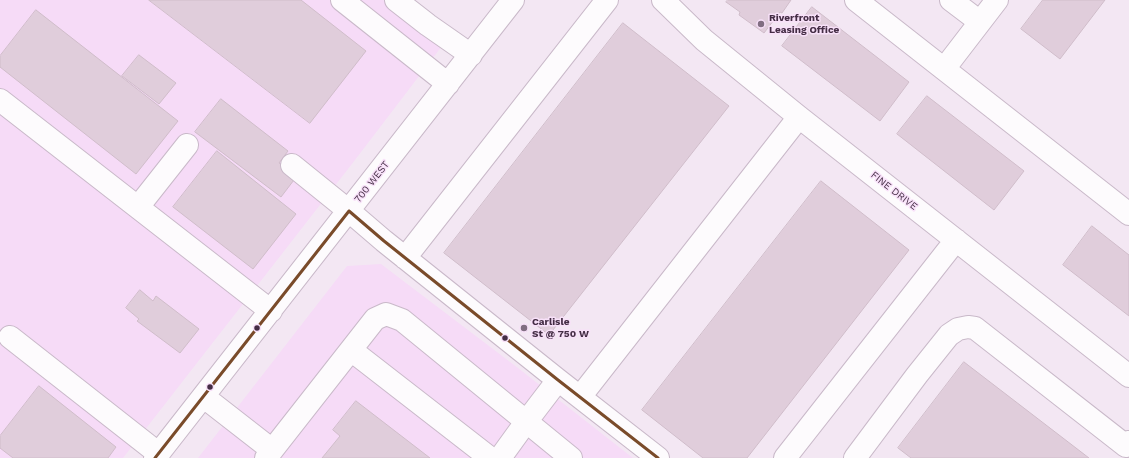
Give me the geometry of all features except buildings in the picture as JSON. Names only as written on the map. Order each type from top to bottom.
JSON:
[{"type":"street","points":[[342,0],[448,84]]},
{"type":"street","points":[[396,0],[428,25],[471,55]]},
{"type":"street","name":"700 WEST","points":[[157,456],[513,0]]},
{"type":"street","points":[[405,258],[607,0]]},
{"type":"street","points":[[856,0],[1129,214]]},
{"type":"street","points":[[951,0],[980,22]]},
{"type":"street","points":[[944,69],[997,0]]},
{"type":"street","name":"FINE DRIVE","points":[[672,3],[704,40],[799,117],[1129,376]]},
{"type":"street","points":[[0,100],[271,311]]},
{"type":"street","points":[[580,397],[799,117]]},
{"type":"street","points":[[138,207],[187,145]]},
{"type":"street","points":[[292,165],[405,258],[658,458]]},
{"type":"street","points":[[785,458],[956,240]]},
{"type":"street","points":[[204,397],[269,454],[376,319],[386,314],[402,320],[571,458]]},
{"type":"street","points":[[856,458],[917,375],[949,335],[958,329],[968,327],[975,328],[1128,445]]},
{"type":"street","points":[[10,337],[157,456]]},
{"type":"street","points":[[351,350],[490,458]]},
{"type":"street","points":[[500,458],[558,380]]},
{"type":"street","points":[[612,421],[637,458]]},
{"type":"shaded area","points":[[0,0],[383,0],[442,46],[123,458],[0,458]]},
{"type":"shaded area","points":[[381,264],[633,458],[198,458],[347,266]]},
{"type":"transit line","points":[[349,211],[384,241],[658,458]]},
{"type":"transit line","points":[[155,458],[349,211]]},
{"type":"place","name":"Riverfront Leasing Office","points":[[761,24]]},
{"type":"place","name":"Carlisle St @ 750 W","points":[[524,328]]}]
